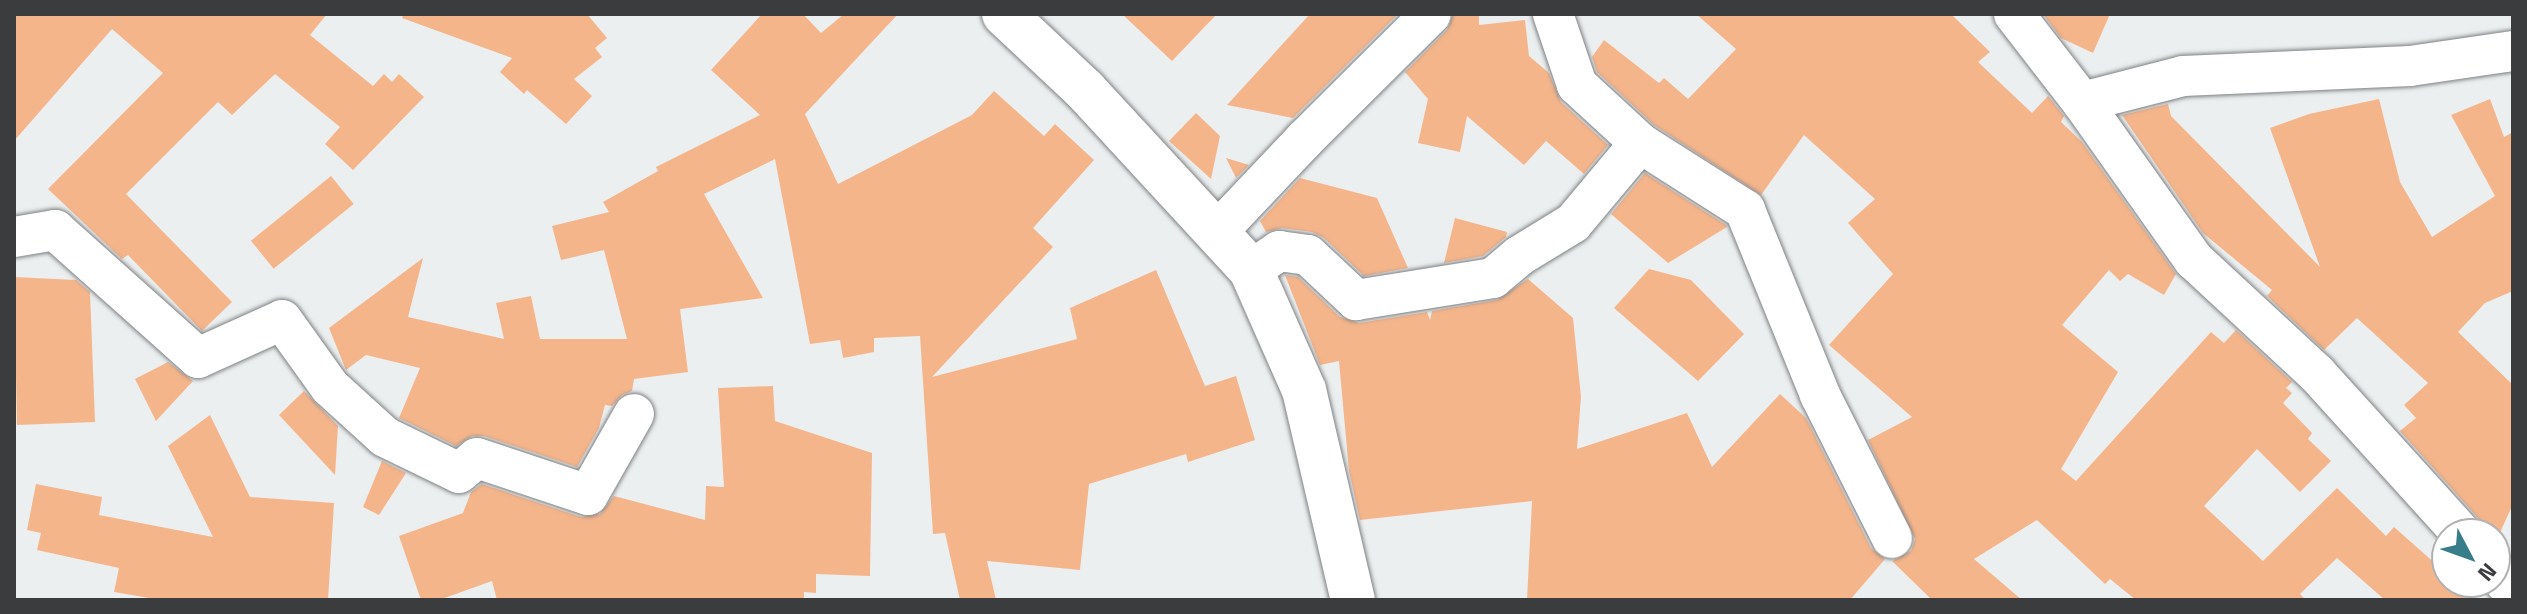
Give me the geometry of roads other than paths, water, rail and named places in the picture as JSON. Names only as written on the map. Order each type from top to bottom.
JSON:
[{"type":"street","points":[[1004,14],[1085,90],[1251,270],[1304,390],[1353,600]]},
{"type":"street","points":[[1218,231],[1431,14]]},
{"type":"street","points":[[1553,14],[1577,85],[1640,143],[1745,210],[1820,395],[1892,538]]},
{"type":"street","points":[[2014,14],[2082,102],[2194,260],[2317,374],[2448,518]]},
{"type":"street","points":[[2082,102],[2183,76],[2410,66],[2513,51]]},
{"type":"street","points":[[1251,270],[1279,251],[1308,255],[1356,300],[1493,278],[1519,256],[1573,223],[1640,143]]},
{"type":"street","points":[[14,237],[55,230],[198,358],[282,320],[330,387],[385,437],[459,473],[477,458],[588,495],[634,414]]}]
